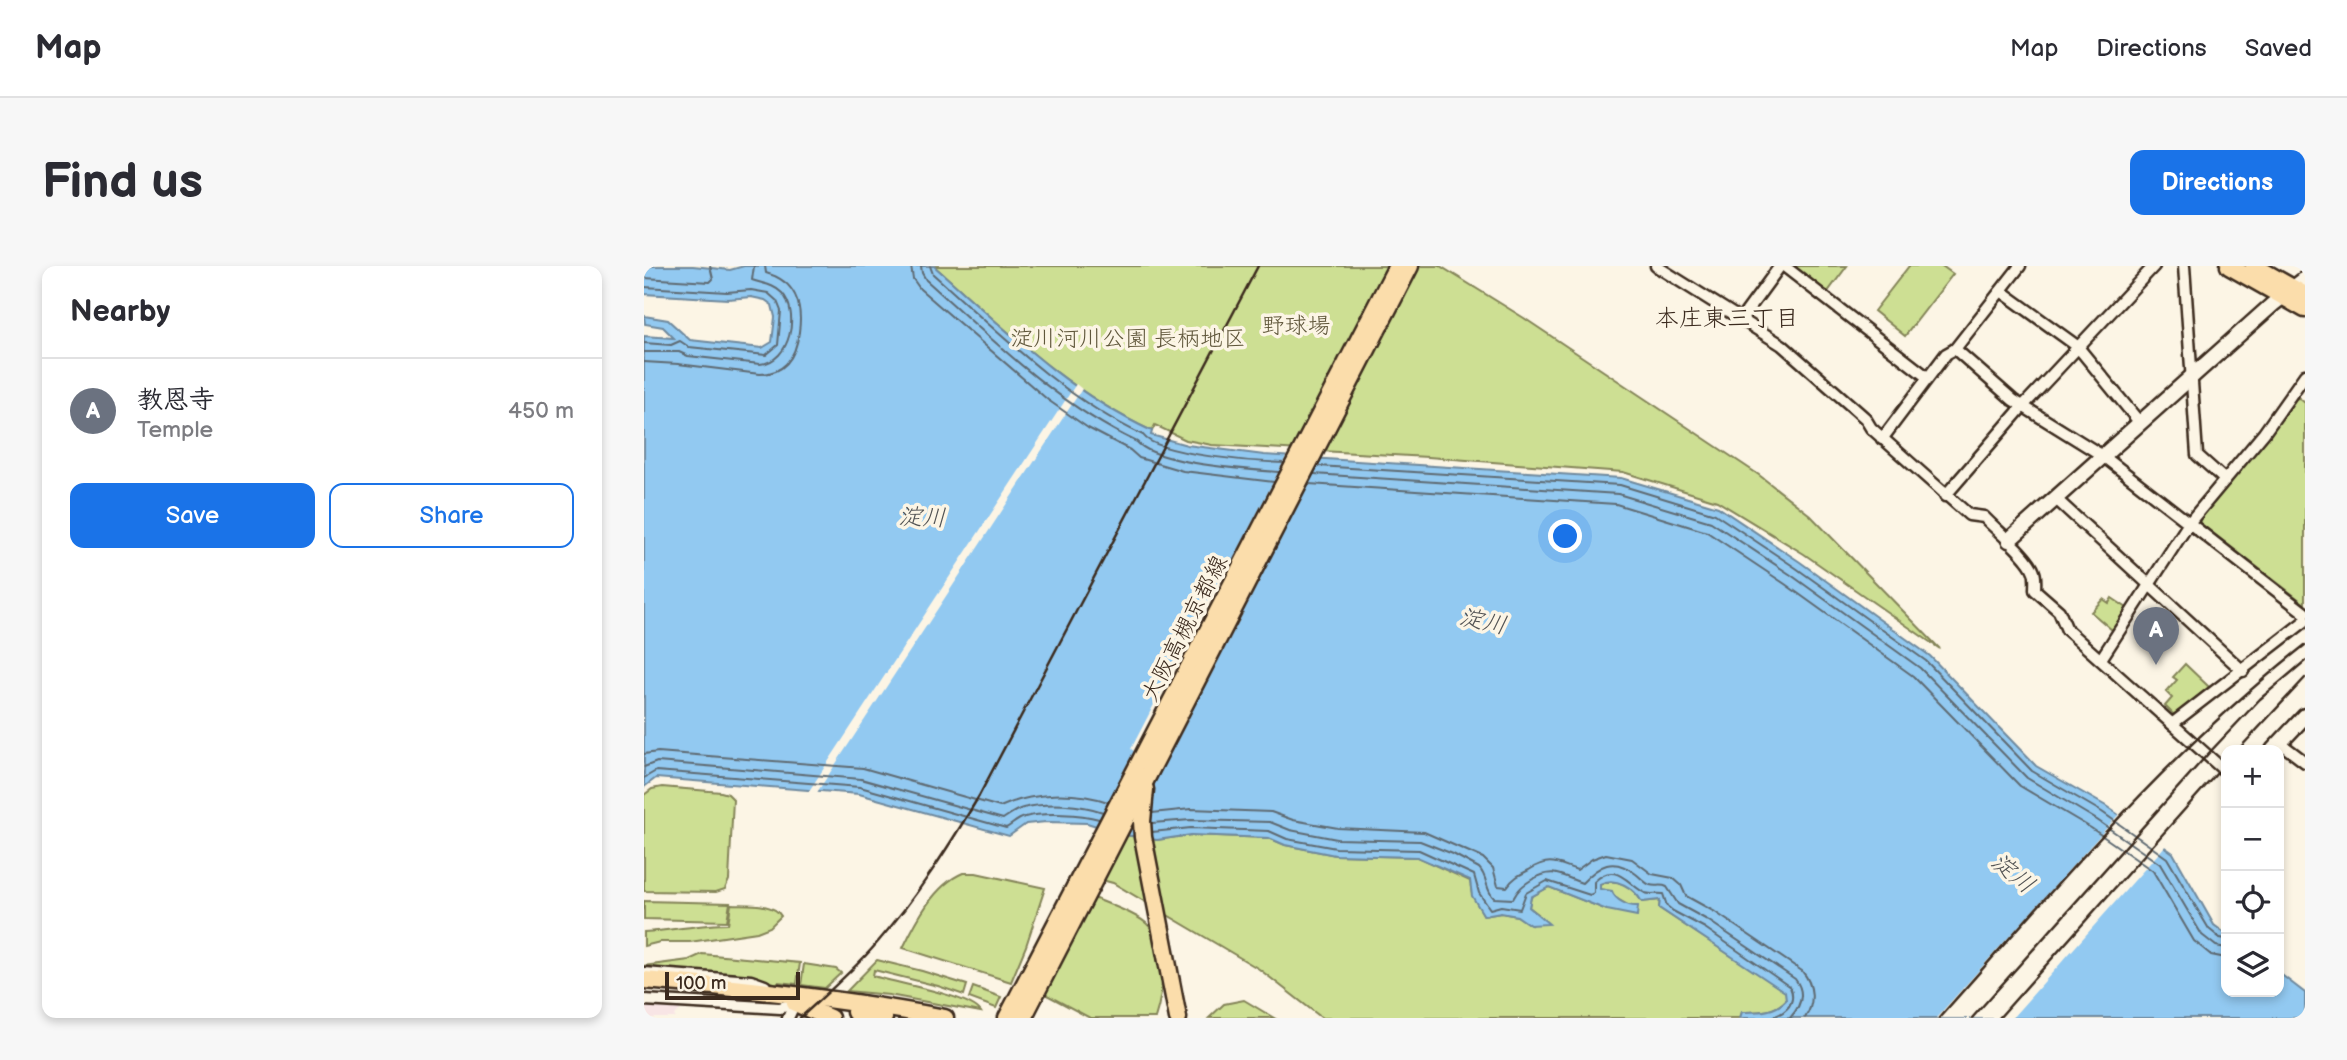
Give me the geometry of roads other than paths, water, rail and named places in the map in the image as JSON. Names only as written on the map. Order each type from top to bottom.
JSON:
[{"type":"main road","name":"大阪高槻京都線","points":[[1016,1016],[1397,266]]},
{"type":"main road","name":"大阪高槻京都線","points":[[1016,1016],[1149,773],[1410,266]]},
{"type":"main road","points":[[2230,266],[2297,290]]},
{"type":"main road","points":[[2254,266],[2297,290],[2305,309]]},
{"type":"main road","name":"大阪高槻京都線","points":[[1149,773],[1143,801],[1143,837],[1178,1018]]},
{"type":"main road","points":[[644,980],[782,993],[883,1006],[945,1018]]},
{"type":"main road","points":[[644,989],[823,1017]]},
{"type":"main road","points":[[792,1011],[811,1003],[884,1018]]},
{"type":"street","points":[[1656,266],[1782,345],[1865,418],[1882,439],[1945,496],[1969,515],[1984,517],[2009,540],[2034,571],[2035,590],[2059,611],[2067,630],[2221,768]]},
{"type":"street","points":[[1742,318],[1782,266],[1927,377]]},
{"type":"street","points":[[1882,439],[1927,377],[2020,266]]},
{"type":"street","points":[[1945,496],[2077,346],[2154,266]]},
{"type":"street","points":[[2184,266],[2197,455],[2225,480]]},
{"type":"street","points":[[2009,540],[2140,423],[2297,290]]},
{"type":"street","points":[[2001,291],[2077,346],[2140,423]]},
{"type":"street","points":[[1951,351],[2013,400],[2103,456],[2305,613]]},
{"type":"street","points":[[2101,659],[2189,523],[2301,392],[2305,375]]},
{"type":"street","points":[[2056,499],[2243,671]]},
{"type":"street","points":[[2172,724],[2305,621]]},
{"type":"street","points":[[2278,745],[2305,716]]},
{"type":"street","points":[[2284,751],[2305,762]]},
{"type":"street","points":[[644,973],[751,982],[782,993]]},
{"type":"street","points":[[644,1002],[780,1008],[792,1011]]},
{"type":"water","name":"淀川","points":[[644,266],[693,266],[730,270],[744,266],[934,266],[1037,357],[1092,397],[1152,431],[1151,435],[1187,445],[1264,455],[1621,478],[1718,507],[1800,562],[1930,656],[2036,766],[2106,806],[2173,853],[2214,925],[2221,930],[2221,997],[2284,997],[2284,977],[2305,993],[2305,1018],[1740,1018],[1742,1012],[1765,1011],[1776,1007],[1786,1000],[1785,992],[1659,908],[1660,900],[1642,902],[1634,892],[1618,882],[1600,884],[1600,889],[1612,891],[1622,902],[1638,906],[1637,916],[1607,910],[1549,887],[1531,897],[1529,907],[1549,924],[1530,925],[1517,916],[1501,913],[1484,916],[1472,896],[1470,880],[1417,857],[1335,855],[1285,845],[1269,838],[1191,835],[1157,840],[1125,835],[1087,823],[1026,824],[1009,836],[859,794],[656,778],[644,787],[644,336],[674,338],[663,327],[645,324],[644,316],[668,320],[690,340],[762,348],[772,342],[775,317],[772,305],[765,300],[751,297],[728,299],[644,294]]},
{"type":"railway","points":[[800,1018],[859,963],[891,926],[931,872],[979,796],[1258,266]]},
{"type":"railway","points":[[1939,1018],[2069,871],[2159,776],[2254,687],[2305,645]]},
{"type":"railway","points":[[1972,1018],[2208,754],[2260,699],[2305,661]]},
{"type":"railway","points":[[2243,745],[2305,678]]},
{"type":"railway","points":[[1999,1018],[2221,769]]},
{"type":"place","name":"教恩寺","points":[[2156,665]]},
{"type":"district","name":"本庄東三丁目","points":[[1727,318]]},
{"type":"park label","name":"野球場","points":[[1296,325]]},
{"type":"park label","name":"淀川河川公園 長柄地区","points":[[1128,338]]}]
